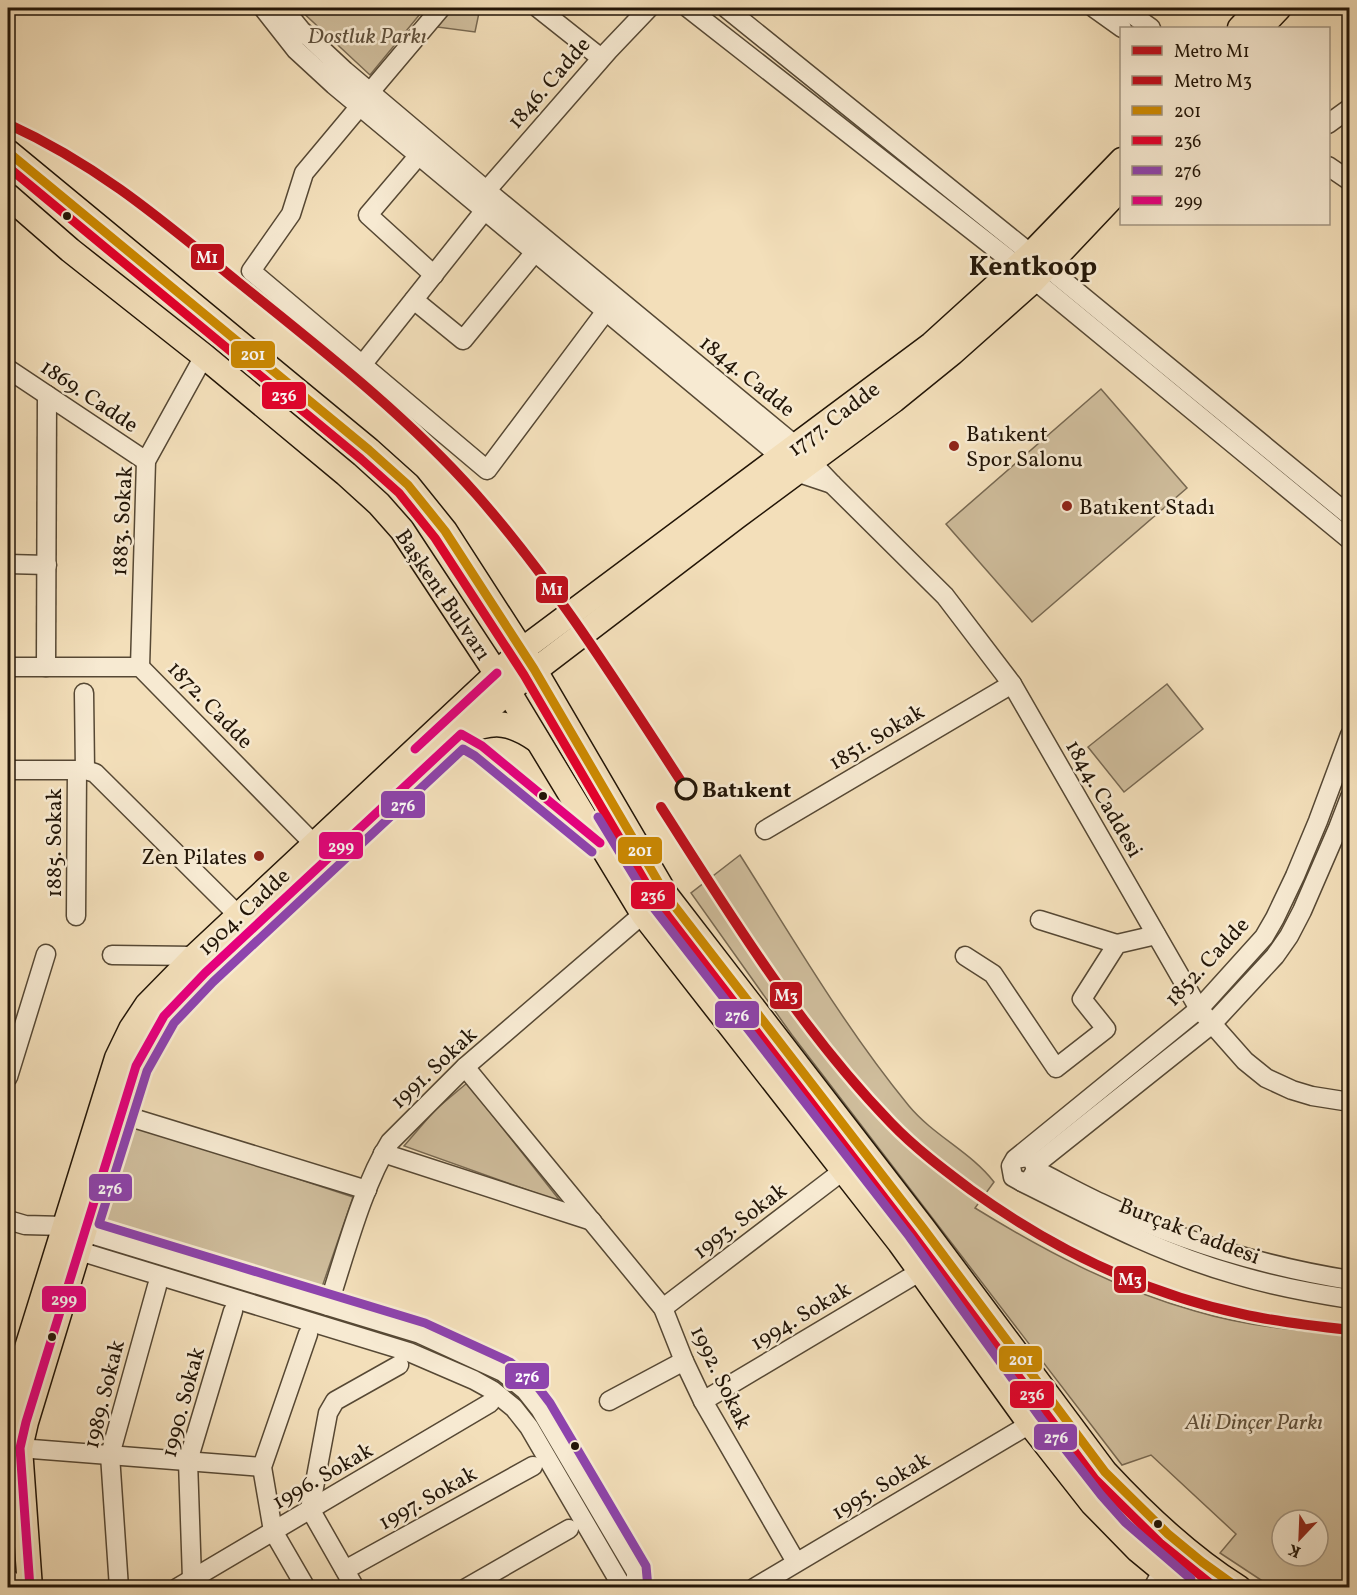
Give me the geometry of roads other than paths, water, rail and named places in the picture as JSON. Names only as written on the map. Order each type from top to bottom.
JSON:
[{"type":"main road","points":[[1241,27],[1259,8]]},
{"type":"main road","points":[[1261,27],[1278,8]]},
{"type":"main road","name":"Başkent Bulvarı","points":[[8,152],[390,469],[433,515],[528,660],[666,895],[923,1228],[1105,1472],[1132,1501],[1185,1550],[1239,1587]]},
{"type":"main road","name":"1777. Cadde","points":[[528,660],[564,619],[796,459],[936,366],[1032,267],[1120,162]]},
{"type":"main road","name":"1777. Cadde","points":[[1032,267],[1120,189]]},
{"type":"main road","name":"Başkent Bulvarı","points":[[8,196],[70,250],[204,356],[363,488],[392,517],[418,551],[502,682],[643,914],[921,1271],[1030,1424],[1092,1503],[1157,1579],[1184,1587]]},
{"type":"main road","name":"1777. Cadde","points":[[528,660],[796,459]]},
{"type":"main road","points":[[501,617],[513,622],[532,624],[564,619]]},
{"type":"main road","points":[[502,682],[528,660]]},
{"type":"main road","name":"1904. Cadde","points":[[8,1409],[136,1066],[164,1016],[205,974],[461,734],[502,682]]},
{"type":"main road","name":"1904. Cadde","points":[[30,1587],[20,1448],[71,1239],[122,1048],[131,1029],[147,1005],[238,915],[314,844],[502,682]]},
{"type":"main road","points":[[461,734],[478,727],[499,723],[514,727],[538,741]]},
{"type":"main road","points":[[8,1582],[8,1587]]},
{"type":"street","name":"1844. Cadde","points":[[263,8],[296,50],[365,99],[482,201],[796,459]]},
{"type":"street","name":"1844. Cadde","points":[[284,8],[316,46],[419,155],[482,201],[535,252],[606,311],[796,459],[832,484]]},
{"type":"street","points":[[441,8],[304,173],[291,214],[250,271],[487,470],[606,311]]},
{"type":"street","points":[[538,8],[601,58]]},
{"type":"street","name":"1846. Cadde","points":[[362,365],[434,275],[482,201],[601,58],[649,8]]},
{"type":"street","points":[[688,8],[914,184],[1032,267],[1350,516]]},
{"type":"street","points":[[726,8],[1350,540]]},
{"type":"street","points":[[1094,8],[1121,27]]},
{"type":"street","points":[[1123,8],[1150,27]]},
{"type":"street","points":[[1330,123],[1350,108]]},
{"type":"street","points":[[419,155],[368,215],[434,275]]},
{"type":"street","points":[[1330,167],[1350,181]]},
{"type":"street","points":[[414,300],[463,340],[535,252]]},
{"type":"street","name":"1883. Sokak","points":[[140,667],[146,461],[204,356]]},
{"type":"street","name":"1869. Cadde","points":[[8,369],[146,461]]},
{"type":"street","points":[[46,667],[47,395]]},
{"type":"street","name":"1844. Caddesi","points":[[832,484],[945,596],[1012,684],[1199,1009],[1245,1061],[1266,1078],[1312,1096],[1350,1102]]},
{"type":"street","points":[[8,564],[47,565]]},
{"type":"street","name":"1872. Cadde","points":[[8,667],[140,667],[314,844]]},
{"type":"street","name":"1851. Sokak","points":[[765,830],[1012,684]]},
{"type":"street","name":"1885. Sokak","points":[[76,916],[84,693]]},
{"type":"street","name":"1852. Cadde","points":[[1015,1160],[1199,1009],[1260,942],[1275,918],[1318,821],[1350,735]]},
{"type":"street","points":[[8,770],[81,770],[98,774],[238,915]]},
{"type":"street","name":"1852. Cadde","points":[[1036,1167],[1212,1024],[1284,944],[1344,830],[1350,797]]},
{"type":"street","name":"1991. Sokak","points":[[328,1306],[367,1190],[383,1153],[397,1134],[465,1067],[643,914]]},
{"type":"street","points":[[1040,920],[1118,944],[1156,935]]},
{"type":"street","points":[[965,956],[993,974],[1056,1068],[1106,1029],[1082,999],[1118,944]]},
{"type":"street","points":[[8,1077],[46,954]]},
{"type":"street","points":[[112,955],[195,956]]},
{"type":"street","name":"1992. Sokak","points":[[465,1067],[663,1308],[703,1401],[796,1562]]},
{"type":"street","points":[[120,1114],[367,1190]]},
{"type":"street","points":[[383,1153],[592,1221]]},
{"type":"street","points":[[1026,1157],[1036,1167],[1033,1177],[1022,1182],[1011,1173],[1011,1166],[1015,1160],[1026,1157]]},
{"type":"street","name":"Burçak Caddesi","points":[[1036,1167],[1102,1204],[1210,1247],[1270,1265],[1350,1280]]},
{"type":"street","name":"1993. Sokak","points":[[663,1308],[844,1170]]},
{"type":"street","name":"Burçak Caddesi","points":[[1022,1182],[1092,1218],[1215,1269],[1280,1286],[1350,1299]]},
{"type":"street","points":[[16,1223],[328,1306],[420,1334],[494,1367],[518,1384],[540,1409],[636,1572],[624,1586],[529,1427],[514,1408],[492,1390],[399,1348],[71,1239]]},
{"type":"street","name":"1994. Sokak","points":[[703,1401],[921,1271]]},
{"type":"street","name":"1989. Sokak","points":[[119,1587],[110,1455],[157,1286]]},
{"type":"street","name":"1990. Sokak","points":[[185,1583],[188,1461],[233,1311]]},
{"type":"street","points":[[306,1587],[273,1531],[262,1467],[308,1334]]},
{"type":"street","points":[[609,1401],[684,1361]]},
{"type":"street","points":[[355,1587],[310,1509],[331,1406],[335,1401],[399,1365]]},
{"type":"street","name":"1996. Sokak","points":[[185,1583],[490,1403]]},
{"type":"street","name":"1995. Sokak","points":[[754,1587],[1030,1424]]},
{"type":"street","points":[[32,1449],[262,1467]]},
{"type":"street","name":"1997. Sokak","points":[[345,1570],[533,1466]]},
{"type":"street","points":[[466,1587],[569,1529]]},
{"type":"metro line","name":"M1","points":[[8,124],[71,157],[156,216],[331,357],[421,437],[476,494],[533,564],[586,638],[686,789]]},
{"type":"metro line","name":"M3","points":[[661,807],[768,971],[827,1049],[858,1087],[900,1132],[961,1182],[1002,1211],[1066,1250],[1134,1281],[1169,1294],[1242,1314],[1282,1322],[1350,1330]]},
{"type":"place","name":"Batıkent Spor Salonu","points":[[954,446]]},
{"type":"place","name":"Batıkent Stadı","points":[[1067,506]]},
{"type":"place","name":"Batıkent","points":[[686,789]]},
{"type":"place","name":"Zen Pilates","points":[[259,856]]},
{"type":"district","name":"Kentkoop","points":[[1033,265]]},
{"type":"park label","name":"Dostluk Parkı","points":[[367,35]]},
{"type":"park label","name":"Ali Dinçer Parkı","points":[[1254,1421]]}]
